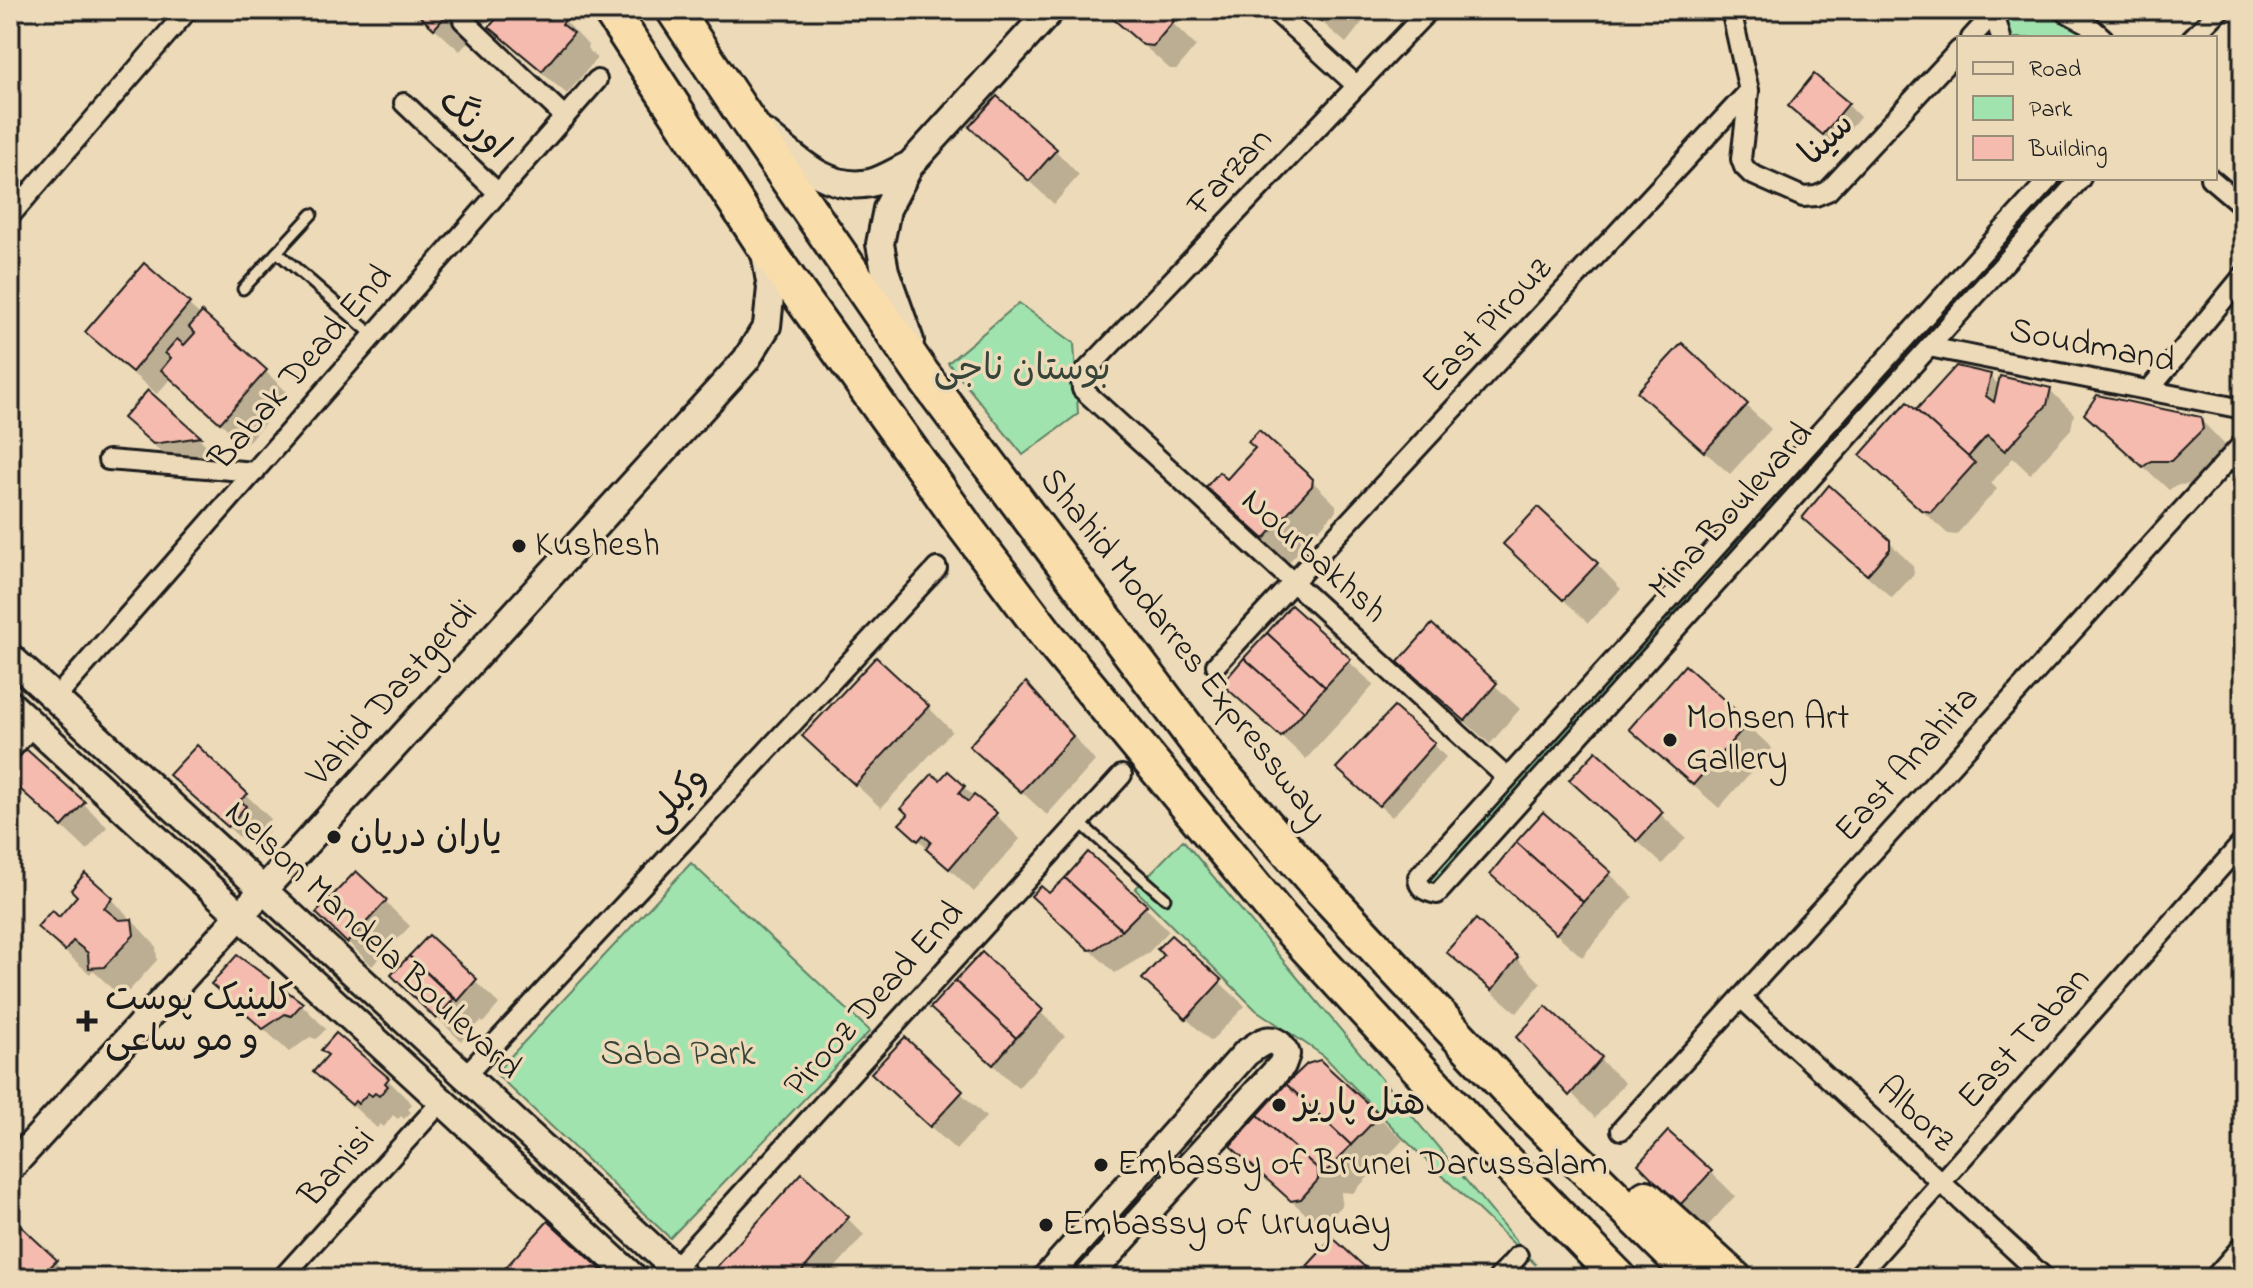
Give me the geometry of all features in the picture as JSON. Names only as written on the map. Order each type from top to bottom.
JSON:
[{"type":"highway","points":[[610,10],[763,244],[966,528],[1049,638],[1281,919],[1495,1151],[1619,1278]]},
{"type":"highway","name":"Shahid Modarres Expressway","points":[[674,10],[922,374],[1215,766],[1320,888],[1530,1113],[1696,1278]]},
{"type":"highway","points":[[1530,1113],[1623,1177],[1734,1278]]},
{"type":"main road","points":[[922,374],[885,271],[880,244],[887,209],[910,165],[1051,10]]},
{"type":"main road","points":[[745,117],[807,168],[835,183],[870,183],[910,165]]},
{"type":"main road","name":"Vahid Dastgerdi","points":[[10,1168],[746,360],[767,326],[771,288],[763,244]]},
{"type":"main road","name":"Nelson Mandela Boulevard","points":[[10,657],[680,1273]]},
{"type":"main road","name":"Nelson Mandela Boulevard","points":[[10,704],[634,1278]]},
{"type":"main road","points":[[1046,1278],[1246,1053],[1264,1040],[1282,1046],[1286,1054],[1282,1065],[1087,1278]]},
{"type":"street","points":[[10,216],[188,10]]},
{"type":"street","points":[[1274,10],[1357,86]]},
{"type":"street","name":"Farzan","points":[[1081,381],[1084,373],[1429,10]]},
{"type":"street","points":[[1731,10],[1749,91]]},
{"type":"street","points":[[2062,10],[2086,23],[2101,36]]},
{"type":"street","points":[[2194,36],[2220,10]]},
{"type":"street","points":[[1973,36],[1994,12]]},
{"type":"street","points":[[1994,12],[2000,36]]},
{"type":"street","points":[[463,20],[565,117]]},
{"type":"street","name":"سینا","points":[[1749,91],[1741,159],[1744,167],[1751,174],[1803,197],[1816,196],[1828,191],[1957,52]]},
{"type":"street","name":"Babak Dead End","points":[[55,699],[597,80]]},
{"type":"street","name":"East Pirouz","points":[[1216,665],[1749,91]]},
{"type":"street","name":"اورنگ","points":[[404,103],[498,193]]},
{"type":"street","name":"Mina Boulevard","points":[[2048,180],[1418,877],[1422,889],[1437,894],[2079,180]]},
{"type":"street","points":[[2212,180],[2243,206]]},
{"type":"street","points":[[2149,390],[2243,276]]},
{"type":"street","name":"Soudmand","points":[[1929,347],[2243,409]]},
{"type":"street","name":"Nourbakhsh","points":[[1081,381],[1082,389],[1507,778]]},
{"type":"street","name":"East Anahita","points":[[1621,1130],[2243,443]]},
{"type":"street","points":[[108,460],[255,472]]},
{"type":"street","name":"وكيلی","points":[[465,1076],[937,568]]},
{"type":"street","points":[[10,751],[33,725]]},
{"type":"street","name":"Pirooz Dead End","points":[[680,1273],[1122,775]]},
{"type":"street","name":"East Taban","points":[[1856,1278],[2243,842]]},
{"type":"street","name":"Alborz","points":[[1741,998],[2045,1278]]},
{"type":"street","name":"Banisi","points":[[282,1278],[442,1101]]},
{"type":"street","points":[[2214,1278],[2243,1245]]},
{"type":"street","points":[[1498,1278],[1518,1256]]},
{"type":"lane","points":[[243,289],[312,214]]},
{"type":"lane","points":[[277,252],[374,336]]},
{"type":"lane","points":[[1079,822],[1165,898]]},
{"type":"green space","points":[[2002,10],[2048,10],[2094,36],[2008,36]]},
{"type":"green space","points":[[2063,180],[2066,180],[1433,888],[1424,880]]},
{"type":"green space","name":"بوستان ناجی","points":[[1019,303],[1074,343],[1078,414],[1023,455],[948,363]]},
{"type":"green space","points":[[1183,840],[1536,1265],[1401,1136],[1324,1056],[1256,1010],[1135,889]]},
{"type":"green space","name":"Saba Park","points":[[691,863],[870,1031],[670,1238],[495,1073]]},
{"type":"building","points":[[413,10],[451,10],[434,29]]},
{"type":"building","points":[[504,10],[555,10],[565,20],[562,24],[574,33],[542,71],[489,27]]},
{"type":"building","points":[[1103,10],[1162,10],[1174,21],[1153,46],[1143,45]]},
{"type":"building","points":[[1309,10],[1329,10],[1321,21]]},
{"type":"building","points":[[1814,74],[1849,103],[1823,135],[1788,106]]},
{"type":"building","points":[[997,96],[1057,149],[1029,181],[969,127]]},
{"type":"building","points":[[144,263],[190,303],[132,372],[85,332]]},
{"type":"building","points":[[202,312],[267,370],[220,423],[161,370],[171,358],[165,353],[177,339],[184,345],[195,333],[189,327]]},
{"type":"building","points":[[1682,343],[1748,404],[1704,452],[1637,392]]},
{"type":"building","points":[[1956,366],[1991,374],[1986,396],[1994,402],[2000,376],[2051,388],[2047,405],[2005,451],[1987,436],[1968,457],[1916,410]]},
{"type":"building","points":[[148,390],[201,437],[153,444],[123,418]]},
{"type":"building","points":[[2097,395],[2201,417],[2203,429],[2171,461],[2151,461],[2143,467],[2084,414]]},
{"type":"building","points":[[1907,402],[1975,463],[1931,512],[1921,510],[1860,455]]},
{"type":"building","points":[[1259,430],[1313,479],[1312,486],[1264,539],[1206,487],[1219,472],[1227,479],[1255,448],[1248,442]]},
{"type":"building","points":[[1829,485],[1890,540],[1890,549],[1867,575],[1802,518]]},
{"type":"building","points":[[1538,507],[1598,563],[1563,600],[1503,544]]},
{"type":"building","points":[[1291,605],[1351,659],[1325,687],[1267,633]]},
{"type":"building","points":[[1432,624],[1497,683],[1465,721],[1398,662]]},
{"type":"building","points":[[1267,633],[1325,687],[1304,711],[1244,658]]},
{"type":"building","points":[[876,657],[929,706],[855,785],[802,736]]},
{"type":"building","points":[[1244,658],[1304,711],[1281,737],[1222,684]]},
{"type":"building","points":[[1685,665],[1749,722],[1693,785],[1629,729]]},
{"type":"building","points":[[1026,682],[1073,736],[1021,792],[969,746]]},
{"type":"building","points":[[1394,707],[1435,743],[1379,806],[1336,768]]},
{"type":"building","points":[[197,745],[248,794],[240,800],[246,806],[228,827],[169,775]]},
{"type":"building","points":[[26,749],[85,802],[62,827],[10,780],[10,768]]},
{"type":"building","points":[[1596,751],[1663,812],[1637,841],[1569,780]]},
{"type":"building","points":[[948,771],[965,786],[959,793],[968,802],[974,795],[997,813],[949,869],[926,849],[931,842],[923,835],[918,841],[899,824],[908,815],[901,808],[932,774],[940,780]]},
{"type":"building","points":[[1543,812],[1611,872],[1583,902],[1516,842]]},
{"type":"building","points":[[1516,842],[1583,902],[1556,934],[1490,874]]},
{"type":"building","points":[[1088,852],[1147,905],[1122,930],[1065,878]]},
{"type":"building","points":[[356,871],[387,900],[347,943],[316,913]]},
{"type":"building","points":[[85,873],[113,898],[104,908],[119,920],[132,919],[134,935],[104,967],[89,968],[88,953],[73,941],[65,951],[37,927],[52,910],[59,917],[77,896],[71,890]]},
{"type":"building","points":[[1065,878],[1122,930],[1089,950],[1031,896],[1041,886],[1049,893]]},
{"type":"building","points":[[1476,919],[1518,957],[1492,990],[1446,952]]},
{"type":"building","points":[[429,935],[477,979],[458,1001],[409,956]]},
{"type":"building","points":[[1171,935],[1222,980],[1186,1019],[1142,979],[1164,955],[1157,949]]},
{"type":"building","points":[[982,952],[1043,1010],[1016,1038],[955,981]]},
{"type":"building","points":[[237,955],[303,1003],[291,1016],[285,1014],[263,1029],[211,984]]},
{"type":"building","points":[[409,956],[454,999],[436,1019],[391,975]]},
{"type":"building","points":[[955,981],[1016,1038],[993,1065],[930,1008]]},
{"type":"building","points":[[1546,1006],[1602,1057],[1569,1096],[1516,1037]]},
{"type":"building","points":[[336,1033],[389,1078],[385,1083],[388,1086],[379,1096],[368,1093],[358,1104],[355,1101],[352,1105],[313,1072],[328,1055],[321,1050]]},
{"type":"building","points":[[905,1037],[963,1091],[930,1127],[871,1073]]},
{"type":"building","points":[[1320,1060],[1380,1115],[1351,1145],[1286,1084],[1307,1064]]},
{"type":"building","points":[[1286,1084],[1351,1145],[1328,1170],[1318,1169],[1258,1115]]},
{"type":"building","points":[[1258,1115],[1318,1169],[1318,1180],[1301,1199],[1291,1201],[1230,1146]]},
{"type":"building","points":[[1668,1131],[1712,1171],[1679,1206],[1638,1164]]},
{"type":"building","points":[[802,1173],[849,1217],[796,1278],[718,1278],[712,1272]]},
{"type":"building","points":[[10,1216],[57,1260],[40,1278],[17,1278],[10,1271]]},
{"type":"building","points":[[548,1221],[601,1269],[592,1278],[496,1278]]},
{"type":"building","points":[[1333,1238],[1377,1278],[1321,1278],[1307,1266]]},
{"type":"place","name":"Kushesh","points":[[519,546]]},
{"type":"place","name":"Mohsen Art Gallery","points":[[1670,740]]},
{"type":"place","name":"یاران دریان","points":[[334,837]]},
{"type":"place","name":"کلینیک پوست و مو ساعی","points":[[87,1021]]},
{"type":"place","name":"هتل پاریز","points":[[1279,1105]]},
{"type":"place","name":"Embassy of Brunei Darussalam","points":[[1101,1165]]},
{"type":"place","name":"Embassy of Uruguay","points":[[1046,1225]]}]
